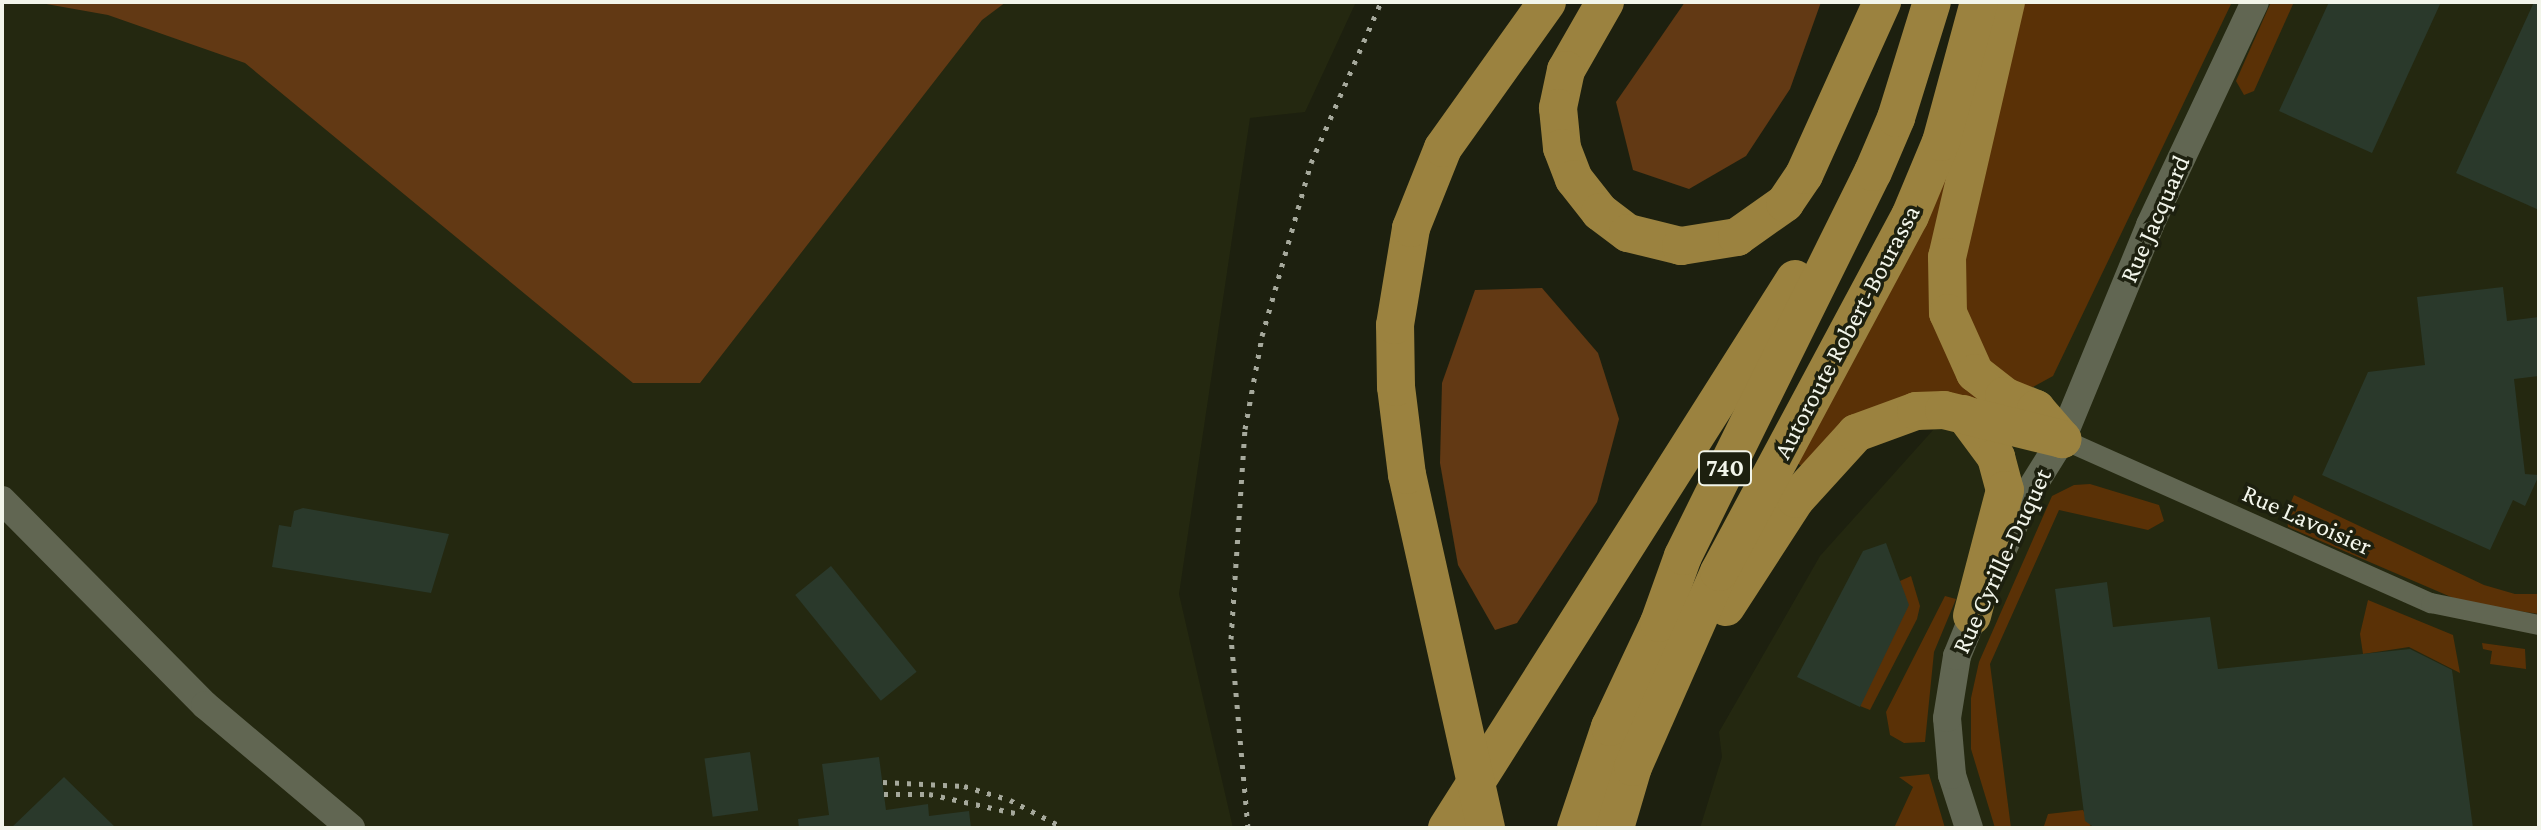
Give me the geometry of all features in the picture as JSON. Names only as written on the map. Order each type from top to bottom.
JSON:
[{"type":"highway","points":[[1486,828],[1407,475],[1396,387],[1398,294],[1411,228],[1443,148],[1547,2]]},
{"type":"highway","points":[[1605,2],[1566,70],[1558,108],[1562,148],[1574,179],[1600,212],[1628,233],[1681,246],[1737,237],[1785,203],[1804,175],[1882,2]]},
{"type":"highway","name":"Autoroute Robert-Bourassa","points":[[1576,828],[1610,727],[1659,623],[1683,556],[1838,250],[1896,118],[1932,2]]},
{"type":"highway","name":"Autoroute Robert-Bourassa","points":[[1615,828],[1633,767],[1719,572],[1910,216],[1941,142],[1979,2]]},
{"type":"highway","points":[[2006,2],[1947,257],[1948,313],[1975,373],[2004,396],[2036,409],[2062,439]]},
{"type":"highway","points":[[1447,828],[1781,305],[1845,181],[1896,118]]},
{"type":"highway","points":[[1665,700],[1824,462],[1856,433],[1887,419],[1916,411],[1964,414],[2062,439]]},
{"type":"highway","points":[[1964,414],[1996,457],[2005,490],[1972,616]]},
{"type":"main road","name":"Rue Jacquard","points":[[2062,439],[2150,225],[2255,2]]},
{"type":"main road","name":"Rue Cyrille-Duquet","points":[[1969,828],[1952,775],[1947,718],[1957,656],[2029,492],[2062,439]]},
{"type":"main road","points":[[2,500],[205,705],[351,828]]},
{"type":"street","name":"Rue Lavoisier","points":[[2062,439],[2431,603],[2539,625]]},
{"type":"shaded area","points":[[2,2],[1356,2],[1305,112],[1250,118],[1179,594],[1233,828],[2,828]]},
{"type":"shaded area","points":[[35,2],[1006,2],[982,20],[700,383],[633,383],[245,63],[108,15]]},
{"type":"shaded area","points":[[1685,2],[1821,2],[1790,89],[1746,156],[1689,189],[1633,170],[1616,102]]},
{"type":"shaded area","points":[[2023,2],[2232,2],[2053,376],[2029,389],[2008,380],[1981,353],[1963,321],[1959,274]]},
{"type":"shaded area","points":[[2048,2],[2539,2],[2539,828],[1700,828],[1722,757],[1719,732],[1820,556],[1995,361]]},
{"type":"shaded area","points":[[2271,2],[2294,2],[2254,91],[2244,95],[2236,81]]},
{"type":"shaded area","points":[[1966,114],[1934,266],[1986,400],[1803,467],[1797,463]]},
{"type":"shaded area","points":[[1542,288],[1598,353],[1619,419],[1597,502],[1517,623],[1495,630],[1458,565],[1440,463],[1442,383],[1475,290]]},
{"type":"shaded area","points":[[2090,484],[2159,505],[2164,521],[2148,530],[2059,510],[1990,664],[2011,828],[1995,828],[1971,749],[1971,698],[1979,662],[2052,496],[2074,485]]},
{"type":"shaded area","points":[[2294,495],[2484,585],[2515,594],[2539,594],[2539,614],[2465,603],[2288,527],[2286,514]]},
{"type":"shaded area","points":[[1911,576],[1920,606],[1917,619],[1870,710],[1860,706],[1900,581]]},
{"type":"shaded area","points":[[1945,596],[1956,599],[1934,652],[1925,742],[1904,743],[1890,735],[1886,712]]},
{"type":"shaded area","points":[[2368,600],[2453,635],[2460,673],[2409,647],[2363,654],[2360,634]]},
{"type":"shaded area","points":[[2482,643],[2525,649],[2526,669],[2490,664],[2492,651],[2483,649]]},
{"type":"shaded area","points":[[1929,774],[1945,828],[1894,828],[1913,787],[1899,777]]},
{"type":"shaded area","points":[[2083,810],[2091,825],[2087,828],[2044,826],[2048,814]]},
{"type":"building","points":[[2329,2],[2441,2],[2372,153],[2279,111]]},
{"type":"building","points":[[2534,2],[2539,2],[2539,210],[2456,173]]},
{"type":"building","points":[[2503,287],[2507,321],[2539,317],[2539,376],[2514,379],[2525,474],[2539,475],[2525,506],[2513,500],[2490,550],[2322,475],[2368,372],[2425,365],[2417,297]]},
{"type":"building","points":[[303,508],[449,534],[431,593],[272,567],[279,525],[291,527],[294,511]]},
{"type":"building","points":[[1886,543],[1909,605],[1860,707],[1797,677],[1863,551]]},
{"type":"building","points":[[831,566],[917,672],[881,701],[795,595]]},
{"type":"building","points":[[2107,582],[2113,627],[2210,617],[2218,669],[2410,649],[2452,670],[2473,828],[2095,828],[2085,821],[2055,589]]},
{"type":"building","points":[[750,752],[758,810],[713,817],[704,758]]},
{"type":"building","points":[[879,757],[886,810],[928,804],[929,816],[969,811],[971,828],[799,828],[798,819],[829,815],[822,764]]},
{"type":"building","points":[[64,777],[116,828],[11,828]]},
{"type":"railway","points":[[1248,828],[1231,639],[1245,429],[1262,336],[1311,163],[1381,2]]},
{"type":"railway","points":[[883,782],[964,786],[1010,800],[1064,828]]},
{"type":"railway","points":[[884,794],[929,794],[1015,813]]}]
